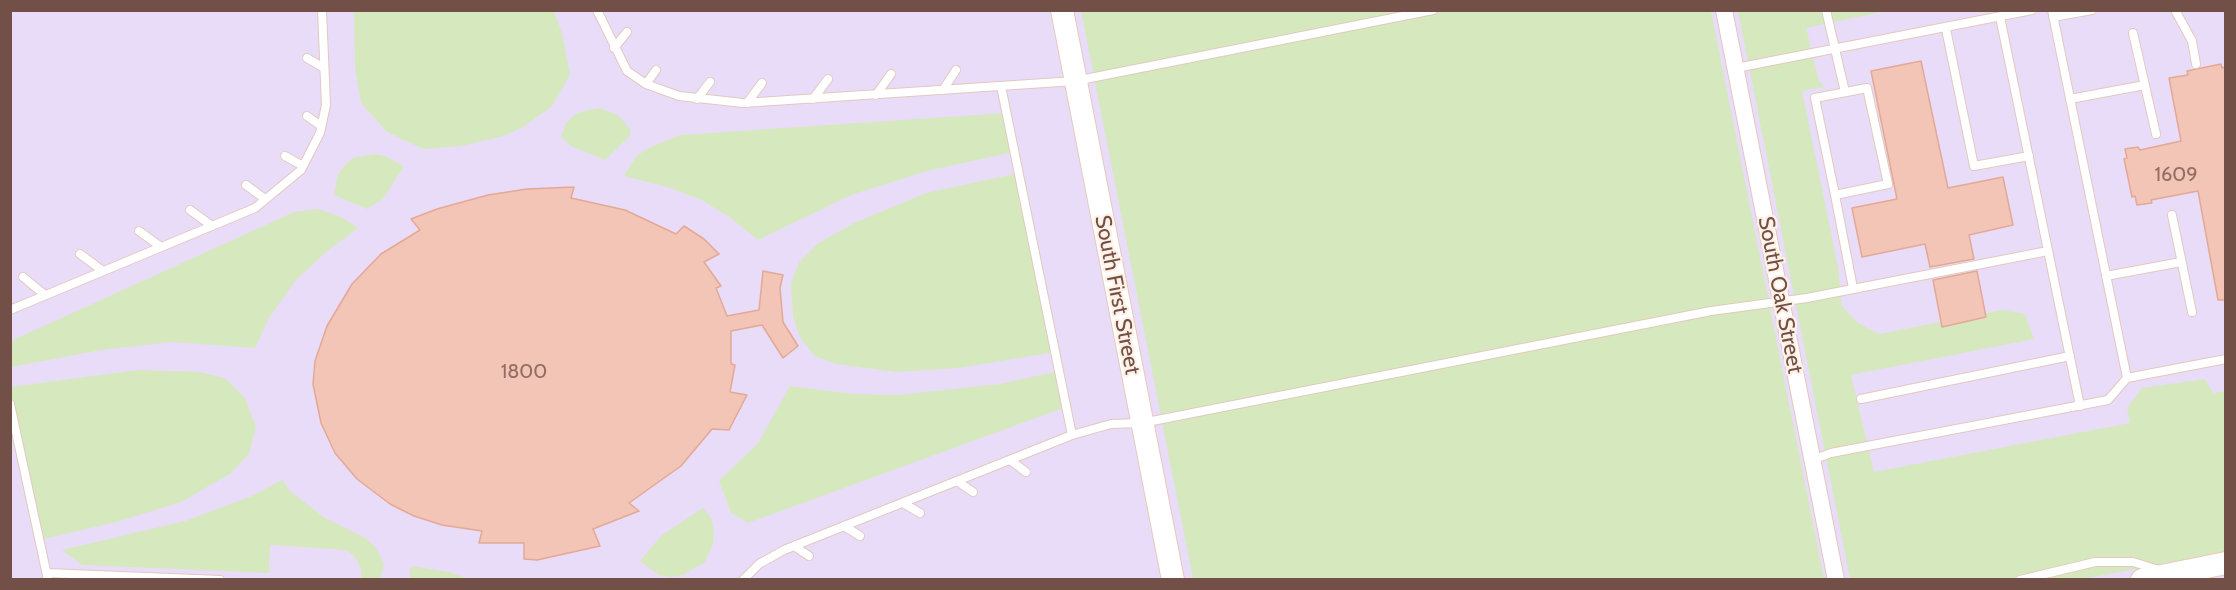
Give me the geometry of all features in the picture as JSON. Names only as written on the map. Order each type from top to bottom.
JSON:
[{"type":"street","name":"South First Street","points":[[1062,10],[1173,579]]},
{"type":"street","name":"South Oak Street","points":[[1724,10],[1836,579]]},
{"type":"street","points":[[2142,579],[2226,563]]},
{"type":"lane","points":[[10,310],[255,208],[303,166],[312,152],[326,105],[322,10]]},
{"type":"lane","points":[[597,10],[627,71],[646,84],[679,96],[747,103],[1076,81],[1433,10]]},
{"type":"lane","points":[[1826,10],[1845,92]]},
{"type":"lane","points":[[1736,68],[1946,29],[2032,10]]},
{"type":"lane","points":[[2092,10],[2053,14],[2127,378]]},
{"type":"lane","points":[[2175,10],[2192,41],[2196,64]]},
{"type":"lane","points":[[2000,17],[2080,406]]},
{"type":"lane","points":[[1946,29],[1974,166],[2029,156]]},
{"type":"lane","points":[[614,48],[627,32]]},
{"type":"lane","points":[[2133,33],[2156,134]]},
{"type":"lane","points":[[307,58],[324,68]]},
{"type":"lane","points":[[646,84],[656,70]]},
{"type":"lane","points":[[943,90],[956,70]]},
{"type":"lane","points":[[876,94],[891,74]]},
{"type":"lane","points":[[813,99],[828,79]]},
{"type":"lane","points":[[697,99],[710,82]]},
{"type":"lane","points":[[747,103],[762,83]]},
{"type":"lane","points":[[2070,99],[2145,85]]},
{"type":"lane","points":[[1001,86],[1072,435]]},
{"type":"lane","points":[[1834,195],[1888,184],[1867,88],[1815,98],[1834,195],[1853,288]]},
{"type":"lane","points":[[307,116],[321,126]]},
{"type":"lane","points":[[285,156],[303,166]]},
{"type":"lane","points":[[246,185],[265,199]]},
{"type":"lane","points":[[190,210],[212,226]]},
{"type":"lane","points":[[2172,215],[2192,312]]},
{"type":"lane","points":[[139,231],[160,248]]},
{"type":"lane","points":[[746,577],[759,564],[794,546],[1072,435],[1110,424],[1142,423],[1711,311],[1781,301],[2048,251]]},
{"type":"lane","points":[[80,255],[104,271]]},
{"type":"lane","points":[[2106,276],[2181,262]]},
{"type":"lane","points":[[23,277],[45,295]]},
{"type":"lane","points":[[1861,399],[2070,356]]},
{"type":"lane","points":[[1812,460],[1831,453],[2108,400],[2127,378],[2226,359]]},
{"type":"lane","points":[[10,404],[48,576],[220,579]]},
{"type":"lane","points":[[1010,460],[1026,472]]},
{"type":"lane","points":[[957,481],[973,492]]},
{"type":"lane","points":[[903,503],[920,513]]},
{"type":"lane","points":[[844,526],[860,536]]},
{"type":"lane","points":[[794,546],[809,556]]},
{"type":"lane","points":[[2020,579],[2095,562],[2133,562],[2171,574]]},
{"type":"lane","points":[[746,577],[757,579]]},
{"type":"shaded area","points":[[11,11],[2225,11],[2225,579],[11,579]]},
{"type":"green space","points":[[354,11],[554,11],[562,33],[570,75],[552,106],[525,126],[504,136],[461,146],[423,149],[387,132],[361,103],[355,69]]},
{"type":"green space","points":[[1081,11],[1711,11],[1824,579],[1193,579]]},
{"type":"green space","points":[[1738,11],[1886,11],[1806,28],[1819,81],[1824,87],[1802,91],[1838,267],[1842,306],[1858,323],[1879,334],[2002,310],[2025,314],[2034,339],[1851,375],[1874,472],[2130,423],[2127,408],[2142,388],[2205,379],[2213,393],[2225,391],[2225,552],[2083,579],[1850,579]]},
{"type":"green space","points":[[598,108],[618,115],[630,129],[630,136],[605,160],[571,146],[561,137],[566,123],[577,113]]},
{"type":"green space","points":[[1006,113],[1014,152],[927,171],[851,195],[758,240],[732,219],[702,200],[667,187],[624,176],[636,157],[646,149],[680,135]]},
{"type":"green space","points":[[375,154],[385,156],[404,166],[383,199],[367,209],[334,195],[338,175],[344,166],[353,158]]},
{"type":"green space","points":[[1019,173],[1055,352],[959,368],[896,372],[836,364],[815,356],[801,339],[793,317],[791,284],[799,262],[817,244],[854,223],[926,193]]},
{"type":"green space","points":[[318,209],[341,217],[358,228],[326,252],[296,280],[269,318],[255,348],[172,342],[101,350],[11,367],[11,341],[294,212]]},
{"type":"green space","points":[[139,370],[199,372],[225,378],[245,398],[256,427],[249,454],[230,474],[181,502],[120,521],[40,540],[11,404],[10,387]]},
{"type":"green space","points":[[1059,371],[1066,407],[748,523],[731,513],[719,481],[758,443],[790,386],[854,394],[898,395],[1000,384]]},
{"type":"green space","points":[[282,480],[291,492],[325,518],[367,539],[376,548],[384,564],[380,579],[361,579],[361,570],[356,558],[348,551],[335,549],[270,545],[269,573],[82,565],[62,550],[185,521],[252,496]]},
{"type":"green space","points":[[703,508],[712,520],[714,532],[713,544],[705,562],[683,575],[672,577],[659,575],[640,561],[661,536]]},
{"type":"green space","points":[[413,566],[449,572],[469,579],[410,579],[410,570]]},
{"type":"building","points":[[1921,61],[1948,188],[2003,177],[2013,225],[1969,235],[1974,259],[1930,267],[1925,244],[1862,257],[1852,208],[1897,199],[1871,71]]},
{"type":"building","points":[[2221,64],[2222,68],[2226,67],[2226,300],[2218,300],[2198,191],[2137,205],[2135,196],[2132,197],[2124,159],[2127,158],[2125,149],[2138,147],[2140,150],[2181,141],[2169,78],[2188,75],[2187,71]]},
{"type":"building","points":[[574,187],[571,198],[625,210],[676,234],[684,226],[704,239],[719,254],[704,262],[721,286],[716,288],[727,316],[759,310],[763,271],[783,275],[780,288],[783,322],[798,346],[783,358],[762,325],[731,331],[731,364],[735,365],[730,392],[747,395],[729,430],[712,429],[681,466],[629,503],[639,511],[593,529],[600,546],[537,560],[524,559],[524,543],[479,543],[482,531],[442,525],[414,516],[390,504],[357,479],[335,453],[321,423],[313,384],[315,361],[327,326],[352,284],[381,254],[420,230],[411,219],[437,209],[488,195],[527,189]]},
{"type":"building","points":[[1977,271],[1986,317],[1942,327],[1933,280]]}]
